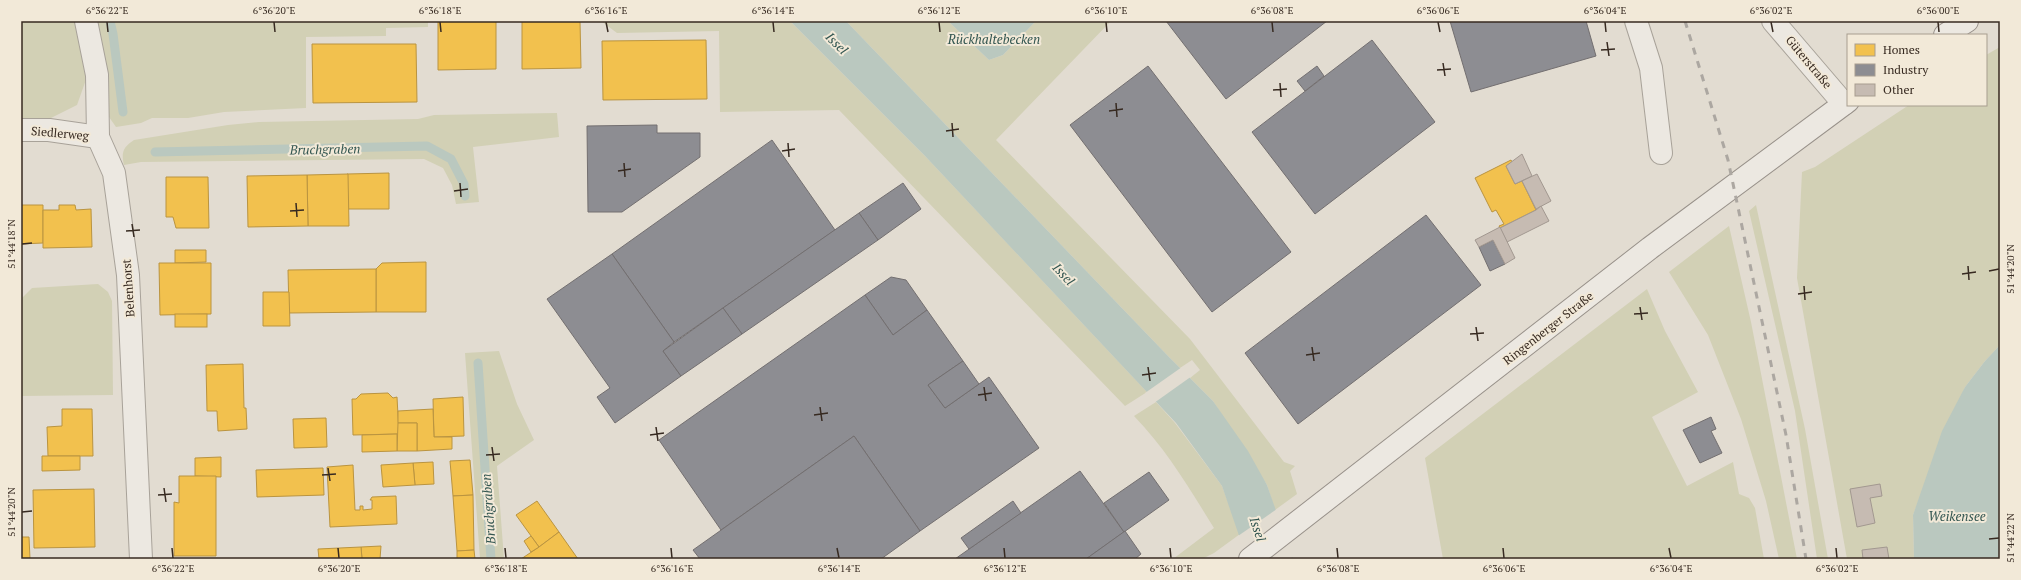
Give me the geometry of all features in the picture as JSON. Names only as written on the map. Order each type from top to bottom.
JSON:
[{"type":"street","name":"Belenhorst","points":[[86,21],[97,75],[98,137],[114,173],[128,275],[141,559]]},
{"type":"street","points":[[1636,21],[1651,68],[1660,153]]},
{"type":"street","name":"Güterstraße","points":[[1773,21],[1846,103]]},
{"type":"street","points":[[1947,34],[1967,21]]},
{"type":"street","name":"Ringenberger Straße","points":[[1250,559],[1650,248],[1846,103]]},
{"type":"street","name":"Siedlerweg","points":[[21,130],[49,130],[98,137]]},
{"type":"shaded area","points":[[21,21],[75,21],[88,74],[77,105],[49,119],[21,119]]},
{"type":"shaded area","points":[[98,21],[428,21],[428,27],[386,28],[386,36],[306,37],[306,108],[224,112],[188,118],[152,118],[141,123],[116,127],[109,117]]},
{"type":"shaded area","points":[[601,21],[790,21],[925,156],[1147,392],[1125,406],[839,110],[720,112],[719,31],[617,33]]},
{"type":"shaded area","points":[[846,21],[948,21],[989,60],[1003,55],[1036,21],[1111,21],[996,140],[1190,339],[1284,462],[1295,466],[1290,471],[1297,494],[1275,510],[1267,485],[1213,401],[1190,378],[1200,370],[1192,360],[1180,368]]},
{"type":"shaded area","points":[[2000,47],[2000,345],[1985,361],[1965,387],[1913,515],[1914,559],[1847,559],[1797,278],[1802,172],[1815,167],[1907,106],[1987,106],[1987,54]]},
{"type":"shaded area","points":[[557,113],[559,137],[473,147],[479,202],[456,204],[452,185],[443,168],[424,159],[141,162],[124,165],[123,161],[125,148],[134,140],[228,125],[259,122],[418,119],[434,115]]},
{"type":"shaded area","points":[[1756,205],[1805,429],[1828,559],[1817,559],[1795,411],[1749,211]]},
{"type":"shaded area","points":[[1729,226],[1751,322],[1797,559],[1779,559],[1766,501],[1741,419],[1708,335],[1669,272]]},
{"type":"shaded area","points":[[98,284],[108,292],[112,301],[113,395],[21,396],[21,299],[32,288]]},
{"type":"shaded area","points":[[1647,289],[1665,331],[1698,392],[1652,417],[1687,486],[1733,462],[1739,494],[1749,498],[1755,508],[1764,559],[1443,559],[1425,458]]},
{"type":"shaded area","points":[[499,351],[517,404],[534,440],[497,466],[504,559],[480,559],[465,353]]},
{"type":"shaded area","points":[[1156,402],[1175,423],[1222,486],[1240,534],[1214,553],[1202,559],[1173,559],[1214,528],[1157,442],[1134,416]]},
{"type":"water","name":"Issel","points":[[790,21],[846,21],[1213,401],[1248,451],[1267,485],[1293,559],[1247,559],[1222,486],[1176,423],[925,156]]},
{"type":"water","name":"Rückhaltebecken","points":[[948,21],[1036,21],[1003,55],[989,60]]},
{"type":"water","name":"Weikensee","points":[[2000,345],[2000,559],[1914,559],[1913,515],[1942,431],[1965,387],[1985,361]]},
{"type":"pier","points":[[1182,367],[1192,376],[1154,403],[1145,393]]},
{"type":"pier","points":[[1277,509],[1294,556],[1290,559],[1245,559],[1238,536]]},
{"type":"building: Homes","points":[[438,21],[496,21],[496,69],[438,70]]},
{"type":"building: Homes","points":[[522,21],[580,21],[581,68],[522,69]]},
{"type":"building: Homes","points":[[706,40],[707,99],[603,100],[602,41]]},
{"type":"building: Homes","points":[[312,44],[416,44],[417,102],[313,103]]},
{"type":"building: Homes","points":[[1511,160],[1512,162],[1506,166],[1515,184],[1522,181],[1536,210],[1500,228],[1499,226],[1504,224],[1496,210],[1492,212],[1475,178]]},
{"type":"building: Homes","points":[[389,173],[389,209],[348,209],[347,174]]},
{"type":"building: Homes","points":[[348,174],[349,226],[308,226],[307,175]]},
{"type":"building: Homes","points":[[307,175],[308,226],[248,227],[247,176]]},
{"type":"building: Homes","points":[[166,177],[208,177],[209,228],[176,228],[173,217],[166,217]]},
{"type":"building: Homes","points":[[21,205],[43,205],[43,243],[21,244]]},
{"type":"building: Homes","points":[[59,205],[75,205],[76,210],[91,209],[92,247],[43,248],[43,210],[59,210]]},
{"type":"building: Homes","points":[[175,250],[206,250],[206,262],[175,263]]},
{"type":"building: Homes","points":[[426,262],[426,312],[376,312],[376,269],[382,263]]},
{"type":"building: Homes","points":[[159,263],[211,263],[211,314],[160,315]]},
{"type":"building: Homes","points":[[376,269],[376,312],[289,313],[288,270]]},
{"type":"building: Homes","points":[[263,292],[289,292],[290,326],[263,326]]},
{"type":"building: Homes","points":[[175,314],[207,314],[207,327],[175,327]]},
{"type":"building: Homes","points":[[243,364],[244,408],[246,408],[247,429],[218,431],[217,411],[207,411],[206,365]]},
{"type":"building: Homes","points":[[388,393],[393,398],[397,397],[399,434],[353,435],[352,399],[356,399],[361,394]]},
{"type":"building: Homes","points":[[463,397],[464,436],[434,437],[433,399]]},
{"type":"building: Homes","points":[[62,409],[92,409],[93,456],[48,456],[47,427],[62,426]]},
{"type":"building: Homes","points":[[433,409],[434,437],[452,437],[452,449],[417,451],[417,423],[398,423],[398,411]]},
{"type":"building: Homes","points":[[326,418],[327,447],[294,448],[293,419]]},
{"type":"building: Homes","points":[[398,423],[417,423],[417,451],[397,451]]},
{"type":"building: Homes","points":[[397,434],[397,451],[362,452],[362,435]]},
{"type":"building: Homes","points":[[42,456],[80,456],[80,470],[42,471]]},
{"type":"building: Homes","points":[[221,457],[221,477],[195,476],[195,458]]},
{"type":"building: Homes","points":[[470,460],[473,495],[453,496],[450,461]]},
{"type":"building: Homes","points":[[433,462],[434,484],[415,485],[413,463]]},
{"type":"building: Homes","points":[[413,463],[415,485],[383,487],[381,465]]},
{"type":"building: Homes","points":[[353,465],[355,510],[360,510],[360,506],[363,506],[363,510],[372,509],[372,500],[370,500],[372,497],[396,496],[397,524],[330,527],[327,467]]},
{"type":"building: Homes","points":[[323,468],[324,495],[257,497],[256,470]]},
{"type":"building: Homes","points":[[179,476],[216,476],[216,556],[174,556],[174,502],[179,503]]},
{"type":"building: Homes","points":[[94,489],[95,547],[34,548],[33,490]]},
{"type":"building: Homes","points":[[473,495],[474,550],[457,551],[453,496]]},
{"type":"building: Homes","points":[[537,501],[559,532],[539,547],[516,515]]},
{"type":"building: Homes","points":[[559,532],[578,559],[521,559],[539,547]]},
{"type":"building: Homes","points":[[531,536],[539,547],[531,552],[524,541]]},
{"type":"building: Homes","points":[[21,537],[29,537],[30,559],[21,559]]},
{"type":"building: Homes","points":[[381,546],[380,559],[362,559],[361,547]]},
{"type":"building: Homes","points":[[361,547],[362,559],[319,559],[318,549]]},
{"type":"building: Homes","points":[[474,550],[475,559],[457,559],[457,551]]},
{"type":"building: Industry","points":[[1166,21],[1327,21],[1226,99]]},
{"type":"building: Industry","points":[[1450,21],[1586,21],[1596,56],[1471,92]]},
{"type":"building: Industry","points":[[1372,40],[1435,122],[1315,214],[1252,132]]},
{"type":"building: Industry","points":[[1148,66],[1291,252],[1212,312],[1070,125]]},
{"type":"building: Industry","points":[[1317,66],[1324,76],[1305,91],[1297,81]]},
{"type":"building: Industry","points":[[657,125],[657,133],[700,133],[700,157],[622,212],[588,212],[587,126]]},
{"type":"building: Industry","points":[[772,140],[835,230],[674,342],[612,254]]},
{"type":"building: Industry","points":[[903,183],[921,209],[878,240],[859,213]]},
{"type":"building: Industry","points":[[859,213],[878,240],[742,334],[723,308]]},
{"type":"building: Industry","points":[[1426,215],[1481,285],[1298,424],[1245,353]]},
{"type":"building: Industry","points":[[1493,240],[1505,264],[1490,271],[1479,247]]},
{"type":"building: Industry","points":[[612,254],[674,342],[663,351],[681,376],[615,423],[597,397],[610,388],[547,299]]},
{"type":"building: Industry","points":[[891,277],[906,280],[927,310],[893,335],[865,295]]},
{"type":"building: Industry","points":[[865,295],[893,335],[927,310],[963,361],[928,385],[945,408],[989,377],[1039,448],[920,531],[854,436],[721,530],[659,440]]},
{"type":"building: Industry","points":[[723,308],[742,334],[681,376],[663,351]]},
{"type":"building: Industry","points":[[963,361],[979,384],[945,408],[928,385]]},
{"type":"building: Industry","points":[[1711,417],[1716,429],[1711,431],[1722,453],[1700,463],[1683,430]]},
{"type":"building: Industry","points":[[854,436],[920,531],[881,559],[700,559],[693,550]]},
{"type":"building: Industry","points":[[1080,471],[1124,532],[1086,559],[955,559]]},
{"type":"building: Industry","points":[[1149,472],[1169,500],[1124,532],[1104,503]]},
{"type":"building: Industry","points":[[1013,501],[1021,513],[969,549],[961,538]]},
{"type":"building: Industry","points":[[1125,531],[1141,554],[1135,559],[1086,559]]},
{"type":"building: Other","points":[[1522,154],[1532,176],[1515,184],[1506,166]]},
{"type":"building: Other","points":[[1537,174],[1551,201],[1536,209],[1522,181]]},
{"type":"building: Other","points":[[1541,206],[1549,221],[1507,242],[1500,228]]},
{"type":"building: Other","points":[[1500,227],[1515,258],[1505,264],[1493,240],[1479,247],[1475,240]]},
{"type":"building: Other","points":[[1880,484],[1882,496],[1870,498],[1875,523],[1857,527],[1850,489]]},
{"type":"building: Other","points":[[1887,547],[1889,559],[1863,559],[1862,550]]},
{"type":"waterway","name":"Bruchgraben","points":[[110,21],[123,112]]},
{"type":"waterway","name":"Bruchgraben","points":[[155,152],[427,146],[451,159],[464,184],[465,196]]},
{"type":"waterway","name":"Bruchgraben","points":[[478,363],[491,559]]},
{"type":"railway","points":[[1685,21],[1728,160],[1786,435],[1806,559]]}]
